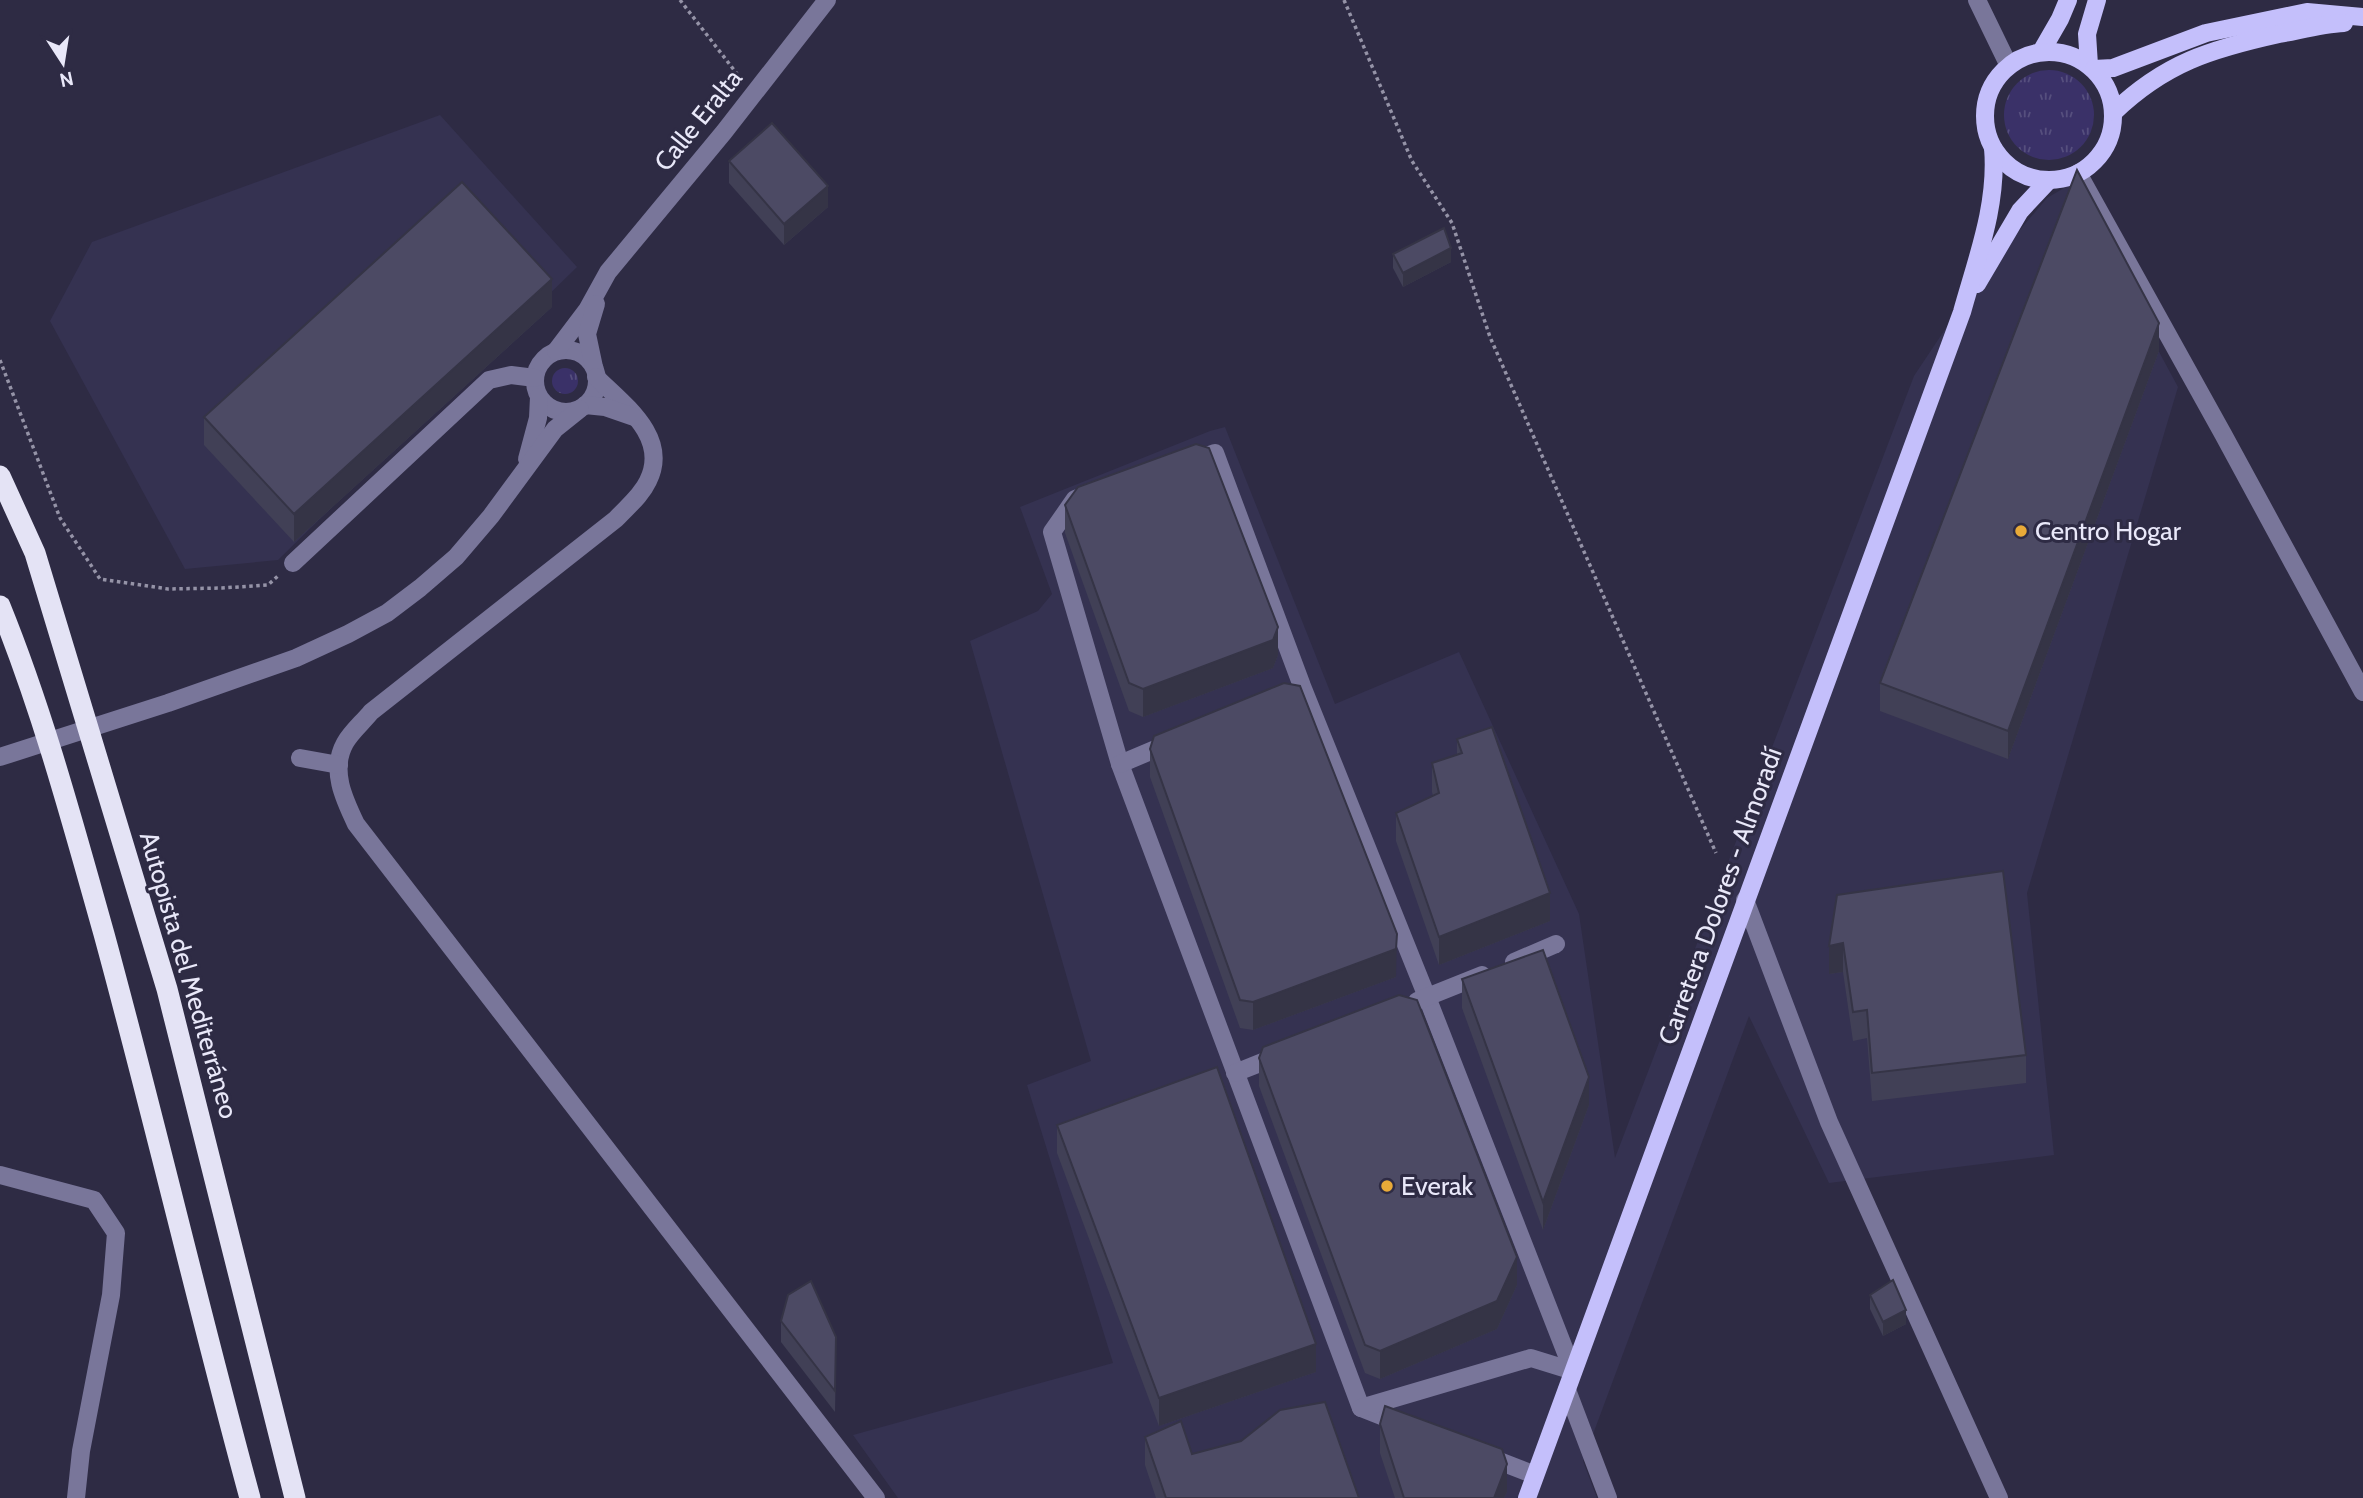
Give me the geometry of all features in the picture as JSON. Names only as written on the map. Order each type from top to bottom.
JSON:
[{"type":"highway","name":"Autopista del Mediterráneo","points":[[0,476],[35,554],[167,989],[295,1498]]},
{"type":"highway","points":[[0,606],[23,663],[91,887],[248,1493]]},
{"type":"main road","points":[[2041,52],[2068,0]]},
{"type":"main road","points":[[2092,67],[2087,34],[2097,0]]},
{"type":"main road","points":[[2092,67],[2113,68],[2206,33],[2307,12],[2363,20]]},
{"type":"main road","points":[[2114,112],[2138,89],[2192,57],[2303,29],[2363,20]]},
{"type":"main road","points":[[2041,52],[2055,52],[2077,58],[2092,67],[2108,89],[2114,112],[2110,138],[2096,160],[2078,173],[2049,180],[2017,172],[2007,165],[1993,148],[1988,136],[1985,114],[1994,82],[2019,59],[2041,52]]},
{"type":"main road","points":[[1962,312],[1986,226],[1995,174],[1993,148]]},
{"type":"main road","points":[[1962,312],[2020,211],[2049,180]]},
{"type":"main road","name":"Carretera Dolores - Almoradí","points":[[1527,1498],[1962,312]]},
{"type":"street","name":"Calle Eralta","points":[[608,272],[827,0]]},
{"type":"street","points":[[1977,0],[2009,66]]},
{"type":"street","points":[[2078,173],[2363,692]]},
{"type":"street","points":[[521,475],[536,428],[539,397],[535,378],[541,361],[556,351],[587,310],[608,272]]},
{"type":"street","points":[[0,757],[296,658],[387,613],[420,588],[456,557],[491,516],[555,429],[582,407],[594,393],[595,372],[587,334],[608,272]]},
{"type":"street","points":[[556,351],[574,351],[589,360],[595,372],[638,418],[653,446],[649,480],[636,499],[616,519],[371,712],[345,743],[339,765],[342,796],[356,824],[876,1498]]},
{"type":"street","points":[[293,563],[489,380],[511,375],[535,378]]},
{"type":"street","points":[[539,397],[553,409],[562,412],[582,407],[605,407],[638,418]]},
{"type":"street","points":[[1177,466],[1215,453],[1296,688],[1427,997],[1573,1371]]},
{"type":"street","points":[[1101,491],[1075,499],[1052,531],[1120,764],[1361,1408],[1423,1432]]},
{"type":"street","points":[[1120,764],[1193,732]]},
{"type":"street","points":[[300,758],[339,765]]},
{"type":"street","points":[[1745,900],[1829,1122],[1999,1498]]},
{"type":"street","points":[[1402,1007],[1556,944]]},
{"type":"street","points":[[1235,1073],[1299,1048]]},
{"type":"street","points":[[0,1175],[94,1200],[116,1233],[111,1295],[81,1451],[76,1498]]},
{"type":"street","points":[[1361,1408],[1531,1358],[1573,1371]]},
{"type":"street","points":[[1567,1390],[1608,1498]]},
{"type":"street","points":[[1473,1451],[1535,1475]]},
{"type":"path","points":[[680,0],[752,94]]},
{"type":"path","points":[[1344,0],[1412,160],[1452,223],[1490,337],[1716,853]]},
{"type":"path","points":[[0,360],[61,518],[100,579],[168,589],[268,585],[293,563]]},
{"type":"shaded area","points":[[440,115],[577,267],[278,560],[185,569],[50,321],[92,242]]},
{"type":"shaded area","points":[[2069,185],[2178,387],[2027,893],[2054,1155],[1829,1183],[1749,1016],[1583,1461],[1597,1498],[898,1498],[853,1435],[1113,1363],[1027,1085],[1091,1061],[970,641],[1038,611],[1052,594],[1020,507],[1225,427],[1335,704],[1459,652],[1579,914],[1615,1158],[1914,376],[1980,277],[2047,198]]},
{"type":"green space","points":[[2049,70],[2066,73],[2081,83],[2091,98],[2094,115],[2091,132],[2081,147],[2066,157],[2049,160],[2032,157],[2017,147],[2007,132],[2004,115],[2007,98],[2017,83],[2032,73]]},
{"type":"green space","points":[[565,368],[574,372],[578,381],[574,390],[565,394],[556,390],[552,381],[556,372]]},
{"type":"building","points":[[772,123],[828,186],[784,224],[729,161]]},
{"type":"building","name":"Centro Hogar","points":[[2077,170],[2159,323],[2008,731],[1880,683]]},
{"type":"building","points":[[462,182],[552,279],[294,514],[204,417]]},
{"type":"building","points":[[1444,228],[1451,248],[1403,273],[1393,254]]},
{"type":"building","points":[[1196,444],[1209,448],[1278,627],[1273,640],[1143,689],[1129,683],[1065,505],[1078,487]]},
{"type":"building","points":[[1284,683],[1300,686],[1397,934],[1396,949],[1253,1002],[1240,1000],[1150,749],[1154,736]]},
{"type":"building","points":[[1492,727],[1550,893],[1439,937],[1396,813],[1439,793],[1432,763],[1462,753],[1457,739]]},
{"type":"building","points":[[2003,871],[2026,1055],[1872,1073],[1867,1010],[1853,1012],[1843,943],[1829,946],[1837,895]]},
{"type":"building","points":[[1543,950],[1589,1077],[1543,1202],[1462,979]]},
{"type":"building","name":"Everak","points":[[1399,995],[1417,1000],[1517,1257],[1497,1301],[1380,1351],[1365,1345],[1259,1058],[1263,1047]]},
{"type":"building","points":[[1217,1067],[1316,1344],[1159,1398],[1057,1125]]},
{"type":"building","points":[[1893,1280],[1906,1310],[1883,1322],[1870,1295]]},
{"type":"building","points":[[811,1281],[836,1337],[835,1391],[781,1321],[788,1295]]},
{"type":"building","points":[[1325,1402],[1359,1498],[1166,1498],[1145,1437],[1181,1421],[1192,1454],[1241,1441],[1280,1410]]},
{"type":"building","points":[[1385,1406],[1502,1449],[1507,1464],[1494,1498],[1404,1498],[1380,1424]]},
{"type":"place","name":"Centro Hogar","points":[[2021,531]]},
{"type":"place","name":"Everak","points":[[1387,1186]]}]
